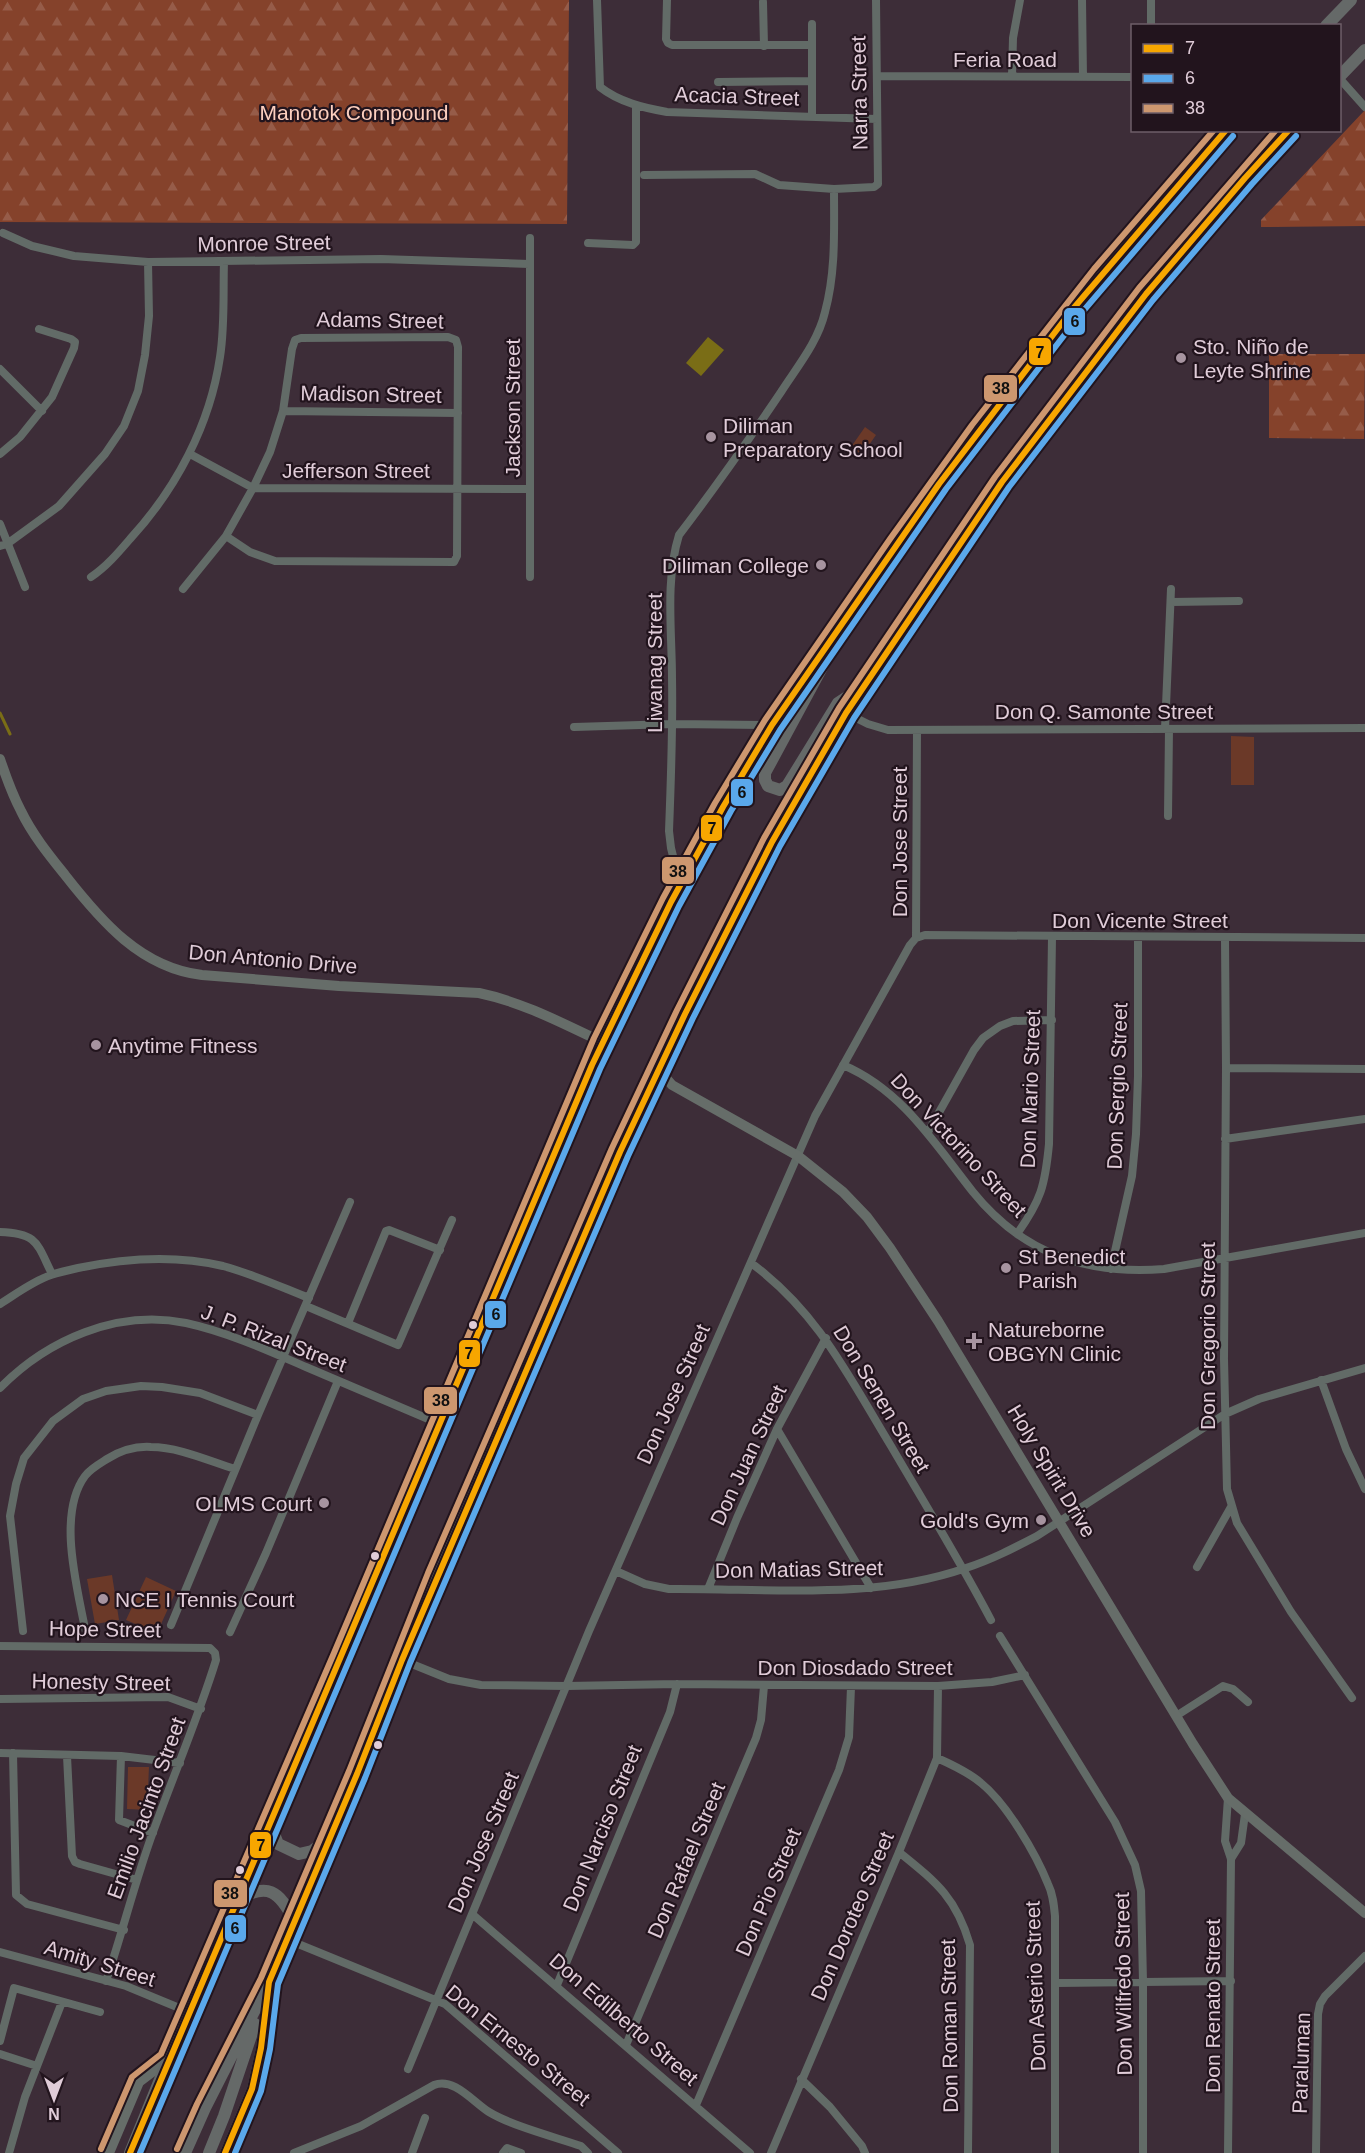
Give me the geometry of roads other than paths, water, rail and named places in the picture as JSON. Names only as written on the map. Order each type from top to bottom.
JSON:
[{"type":"main road","points":[[1328,24],[1351,0]]},
{"type":"main road","points":[[1341,76],[1365,50]]},
{"type":"main road","points":[[130,2153],[602,1042],[680,885],[771,725],[939,484],[1019,377],[1130,240],[1224,132]]},
{"type":"main road","points":[[208,2153],[224,2116],[286,1939],[357,1774],[402,1660],[620,1152],[772,842],[846,713],[965,535],[1077,381],[1165,272],[1287,132]]},
{"type":"main road","points":[[843,624],[829,655],[765,773],[768,786],[780,790],[787,786],[838,703],[867,683]]},
{"type":"main road","name":"Don Antonio Drive","points":[[0,759],[21,813],[86,903],[132,947],[164,966],[190,974],[339,986],[479,993],[499,997],[530,1009],[602,1042]]},
{"type":"main road","points":[[661,1065],[664,1076],[672,1085]]},
{"type":"main road","points":[[650,1089],[658,1085],[672,1085]]},
{"type":"main road","name":"Holy Spirit Drive","points":[[672,1085],[798,1156],[843,1192],[867,1217],[938,1321],[1176,1716],[1228,1798],[1365,1913]]},
{"type":"main road","points":[[273,1820],[274,1834],[278,1844],[299,1854],[312,1851],[330,1837]]},
{"type":"main road","points":[[237,1900],[255,1891],[268,1892],[284,1901],[294,1920]]},
{"type":"main road","points":[[185,2153],[205,2108],[270,1982]]},
{"type":"main road","points":[[225,2153],[252,2088],[261,2048],[270,1982]]},
{"type":"main road","points":[[109,2153],[139,2082],[168,2060]]},
{"type":"street","name":"Acacia Street","points":[[597,0],[600,87],[607,93],[636,105],[667,112],[877,118]]},
{"type":"street","points":[[667,0],[668,43],[672,45],[812,45]]},
{"type":"street","name":"Narra Street","points":[[834,189],[874,187],[878,184],[876,0]]},
{"type":"street","points":[[1012,76],[1013,38],[1020,0]]},
{"type":"street","points":[[1082,0],[1083,77]]},
{"type":"street","points":[[1151,0],[1151,24]]},
{"type":"street","points":[[763,2],[764,46]]},
{"type":"street","points":[[812,24],[812,117]]},
{"type":"street","name":"Feria Road","points":[[877,76],[1131,77]]},
{"type":"street","points":[[1341,78],[1365,106]]},
{"type":"street","points":[[718,82],[812,81]]},
{"type":"street","points":[[588,243],[633,245],[636,242],[636,105]]},
{"type":"street","points":[[644,175],[755,174],[779,185],[834,189]]},
{"type":"street","name":"Liwanag Street","points":[[680,885],[669,831],[673,724],[671,594],[674,558],[680,535],[719,482],[816,338],[825,315],[831,289],[834,189]]},
{"type":"street","name":"Monroe Street","points":[[3,232],[32,246],[74,256],[148,262],[381,259],[529,264]]},
{"type":"street","name":"Jackson Street","points":[[530,238],[530,577]]},
{"type":"street","points":[[90,577],[106,566],[152,515],[190,454],[209,404],[220,357],[224,261]]},
{"type":"street","points":[[4,545],[59,506],[105,454],[124,426],[138,391],[145,355],[149,316],[148,262]]},
{"type":"street","points":[[0,454],[20,437],[52,397],[74,348],[75,342],[71,339],[39,329]]},
{"type":"street","name":"Adams Street","points":[[183,589],[226,536],[270,452],[283,411],[295,340],[381,336],[448,337],[456,340],[458,347],[458,413]]},
{"type":"street","points":[[0,369],[42,411]]},
{"type":"street","name":"Madison Street","points":[[283,411],[458,413]]},
{"type":"street","points":[[226,536],[250,552],[275,561],[454,562],[457,556],[458,413]]},
{"type":"street","name":"Jefferson Street","points":[[190,454],[253,488],[530,489]]},
{"type":"street","points":[[0,524],[4,545],[25,587]]},
{"type":"street","points":[[1168,816],[1167,729],[1171,589]]},
{"type":"street","points":[[1171,602],[1239,601]]},
{"type":"street","name":"Don Q. Samonte Street","points":[[846,713],[878,728],[917,730],[1365,728]]},
{"type":"street","points":[[574,727],[673,724],[771,725]]},
{"type":"street","name":"Don Jose Street","points":[[408,2069],[616,1571],[817,1112],[916,938],[917,730]]},
{"type":"street","name":"Don Vicente Street","points":[[916,938],[925,935],[1225,939],[1365,938]]},
{"type":"street","name":"Don Mario Street","points":[[1017,1234],[1039,1199],[1046,1171],[1049,1144],[1052,937]]},
{"type":"street","name":"Don Sergio Street","points":[[1111,1269],[1132,1176],[1135,1144],[1138,1065],[1138,938]]},
{"type":"street","name":"Don Gregorio Street","points":[[1225,939],[1227,1490],[1237,1523],[1292,1612],[1352,1698]]},
{"type":"street","points":[[928,1132],[983,1038],[1000,1026],[1013,1021],[1052,1020]]},
{"type":"street","name":"Don Victorino Street","points":[[843,1065],[862,1073],[884,1089],[928,1132],[974,1194],[1017,1234],[1039,1249],[1065,1260],[1096,1268],[1164,1269],[1365,1233]]},
{"type":"street","points":[[1226,1068],[1365,1069]]},
{"type":"street","points":[[1226,1139],[1365,1119]]},
{"type":"street","points":[[171,1625],[282,1357],[350,1202]]},
{"type":"street","points":[[0,1304],[34,1282],[52,1274],[118,1261],[188,1260],[250,1274],[398,1345],[452,1220]]},
{"type":"street","points":[[348,1323],[386,1231],[389,1230],[440,1250]]},
{"type":"street","points":[[0,1232],[18,1233],[34,1240],[52,1274]]},
{"type":"street","name":"Don Senen Street","points":[[751,1263],[792,1298],[826,1338],[964,1569]]},
{"type":"street","name":"J. P. Rizal Street","points":[[0,1388],[26,1364],[70,1338],[90,1330],[146,1319],[184,1323],[229,1335],[440,1424]]},
{"type":"street","name":"Don Juan Street","points":[[708,1589],[777,1429],[826,1338]]},
{"type":"street","name":"Don Matias Street","points":[[616,1571],[657,1587],[838,1590],[914,1582],[964,1569],[1012,1549],[1059,1522],[1225,1414],[1259,1399],[1365,1368]]},
{"type":"street","points":[[1321,1380],[1346,1449],[1365,1489]]},
{"type":"street","points":[[230,1632],[266,1553],[338,1381]]},
{"type":"street","points":[[23,1631],[10,1516],[24,1458],[53,1421],[83,1399],[106,1391],[141,1386],[162,1387],[200,1394],[258,1415]]},
{"type":"street","points":[[777,1429],[871,1588]]},
{"type":"street","points":[[85,1629],[73,1564],[72,1513],[73,1501],[87,1474],[122,1451],[149,1446],[235,1469]]},
{"type":"street","points":[[1197,1567],[1231,1507]]},
{"type":"street","points":[[964,1569],[991,1620]]},
{"type":"street","name":"Don Wilfredo Street","points":[[1000,1636],[1115,1822],[1135,1865],[1141,1891],[1143,2153]]},
{"type":"street","name":"Hope Street","points":[[0,1646],[210,1648]]},
{"type":"street","name":"Emilio Jacinto Street","points":[[106,1981],[153,1833],[201,1708],[216,1660],[215,1653],[210,1648]]},
{"type":"street","name":"Don Diosdado Street","points":[[402,1660],[449,1679],[471,1683],[567,1686],[678,1684],[938,1686],[993,1682],[1025,1675]]},
{"type":"street","name":"Don Narciso Street","points":[[557,1985],[670,1712],[678,1684]]},
{"type":"street","name":"Don Rafael Street","points":[[626,2045],[753,1747],[761,1720],[764,1686]]},
{"type":"street","name":"Don Doroteo Street","points":[[771,2153],[937,1758],[938,1686]]},
{"type":"street","points":[[1176,1716],[1223,1686],[1233,1689],[1248,1702]]},
{"type":"street","name":"Don Pio Street","points":[[696,2105],[842,1762],[849,1737],[851,1687]]},
{"type":"street","name":"Honesty Street","points":[[0,1699],[168,1697],[201,1708]]},
{"type":"street","points":[[0,1753],[121,1756],[180,1763]]},
{"type":"street","points":[[14,1753],[16,1895],[27,1904],[124,1930]]},
{"type":"street","points":[[67,1756],[72,1856],[75,1862],[137,1880]]},
{"type":"street","points":[[121,1756],[119,1820],[153,1833]]},
{"type":"street","name":"Don Asterio Street","points":[[937,1758],[956,1766],[1002,1804],[1037,1862],[1053,1898],[1056,1983],[1055,2153]]},
{"type":"street","name":"Don Renato Street","points":[[1228,1798],[1225,1841],[1231,1860],[1228,2153]]},
{"type":"street","name":"Don Renato Street","points":[[1231,1860],[1241,1843],[1245,1814]]},
{"type":"street","name":"Don Roman Street","points":[[899,1852],[943,1890],[963,1922],[970,1945],[968,2153]]},
{"type":"street","name":"Don Edilberto Street","points":[[472,1914],[750,2153]]},
{"type":"street","name":"Don Ernesto Street","points":[[286,1939],[437,1999],[460,2016],[618,2153]]},
{"type":"street","name":"Amity Street","points":[[0,1952],[126,1986],[189,2012]]},
{"type":"street","name":"Paraluman","points":[[1316,2153],[1320,2004],[1325,1996],[1365,1956]]},
{"type":"street","points":[[1056,1983],[1231,1981]]},
{"type":"street","points":[[0,2041],[4,2012],[14,1988],[100,2012]]},
{"type":"street","points":[[9,2153],[25,2097],[62,2002]]},
{"type":"street","points":[[0,2054],[37,2066]]},
{"type":"street","points":[[801,2079],[830,2107],[862,2146],[865,2153]]},
{"type":"street","points":[[294,2153],[361,2126],[434,2085],[444,2082],[455,2087],[492,2114],[581,2146],[588,2153]]},
{"type":"street","points":[[411,2153],[425,2118]]},
{"type":"street","points":[[503,2153],[507,2148],[521,2153]]},
{"type":"waterway","points":[[0,713],[10,734]]},
{"type":"place","name":"Sto. Niño de Leyte Shrine","points":[[1181,358]]},
{"type":"place","name":"Diliman Preparatory School","points":[[711,437]]},
{"type":"place","name":"Diliman College","points":[[821,565]]},
{"type":"place","name":"Anytime Fitness","points":[[96,1045]]},
{"type":"place","name":"St Benedict Parish","points":[[1006,1268]]},
{"type":"place","name":"Natureborne OBGYN Clinic","points":[[974,1341]]},
{"type":"place","name":"OLMS Court","points":[[324,1503]]},
{"type":"place","name":"Gold's Gym","points":[[1041,1520]]},
{"type":"place","name":"NCE I Tennis Court","points":[[103,1599]]},
{"type":"park label","name":"Manotok Compound","points":[[354,112]]}]
